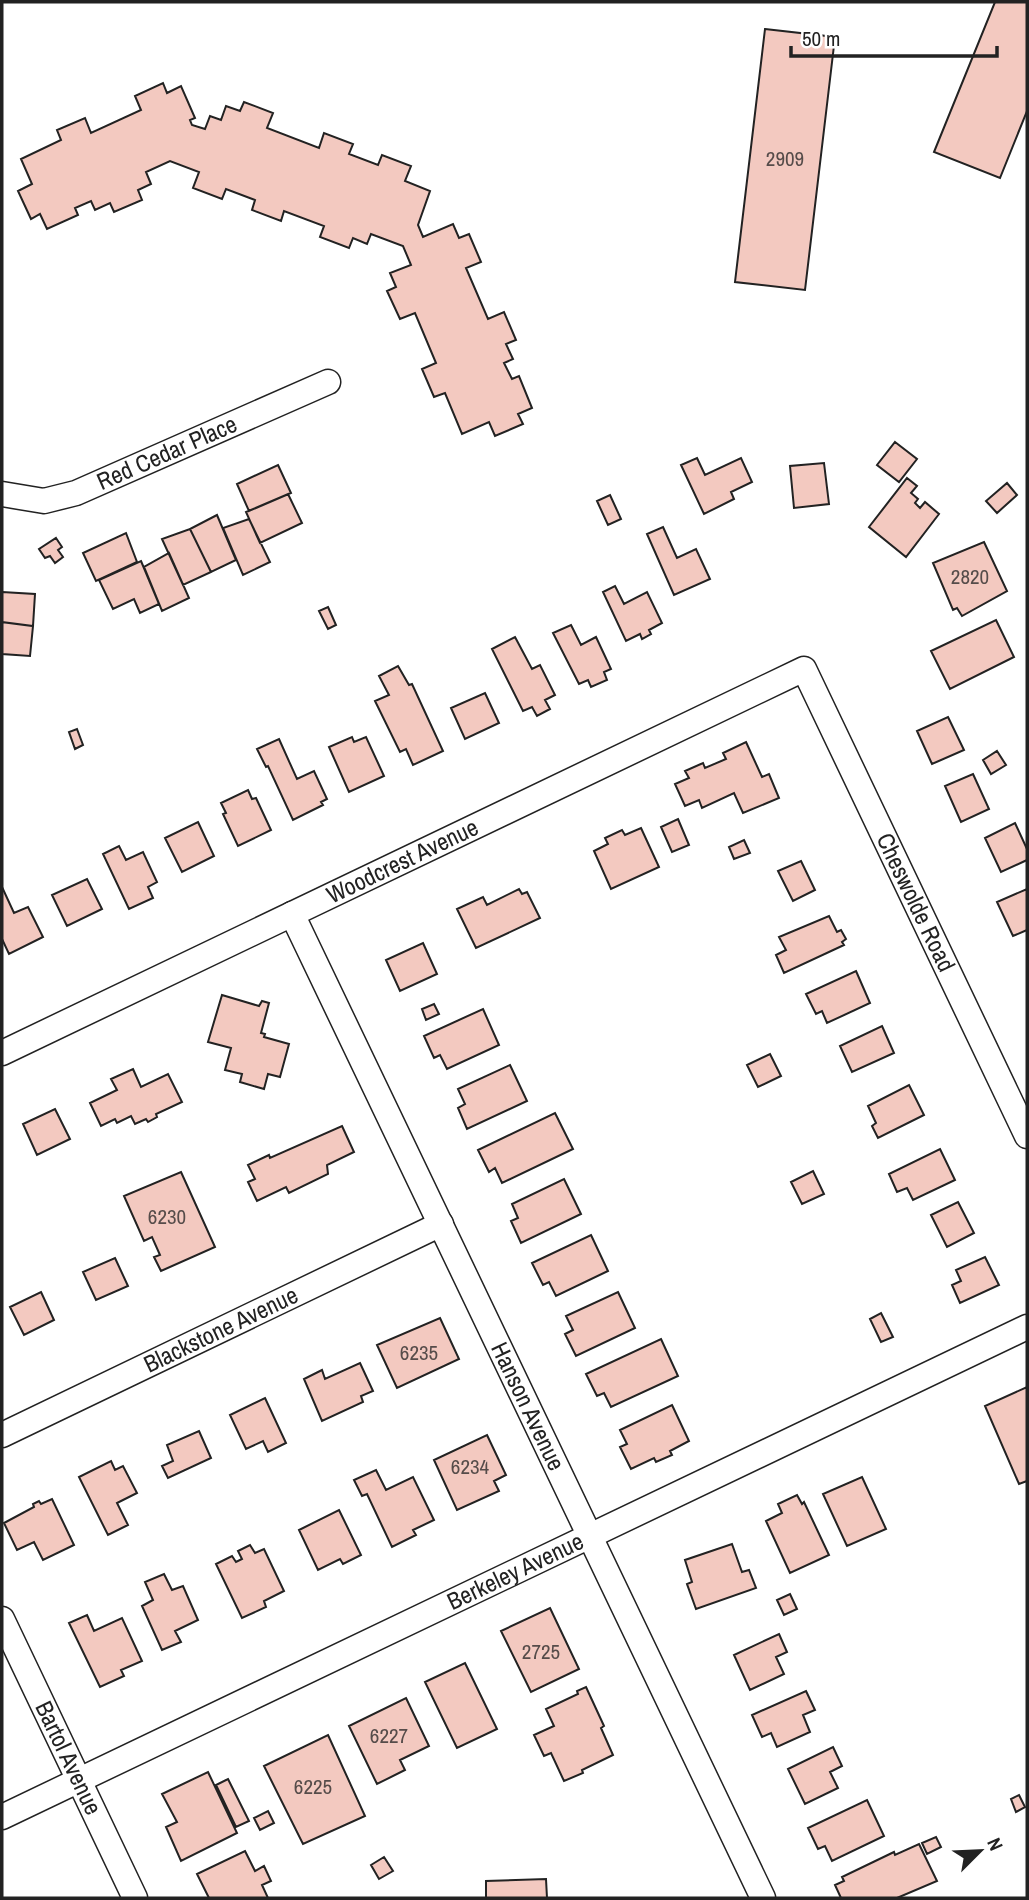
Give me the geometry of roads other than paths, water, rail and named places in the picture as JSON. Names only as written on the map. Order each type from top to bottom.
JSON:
[{"type":"street","name":"Red Cedar Place","points":[[2,495],[44,501],[76,493],[328,382]]},
{"type":"street","name":"Woodcrest Avenue","points":[[2,1053],[803,669]]},
{"type":"street","name":"Cheswolde Road","points":[[803,669],[1027,1136]]},
{"type":"street","name":"Hanson Avenue","points":[[292,914],[763,1898]]},
{"type":"street","name":"Blackstone Avenue","points":[[2,1435],[441,1224]]},
{"type":"street","name":"Berkeley Avenue","points":[[2,1817],[1027,1327]]},
{"type":"street","name":"Bartol Avenue","points":[[2,1619],[135,1898]]}]
